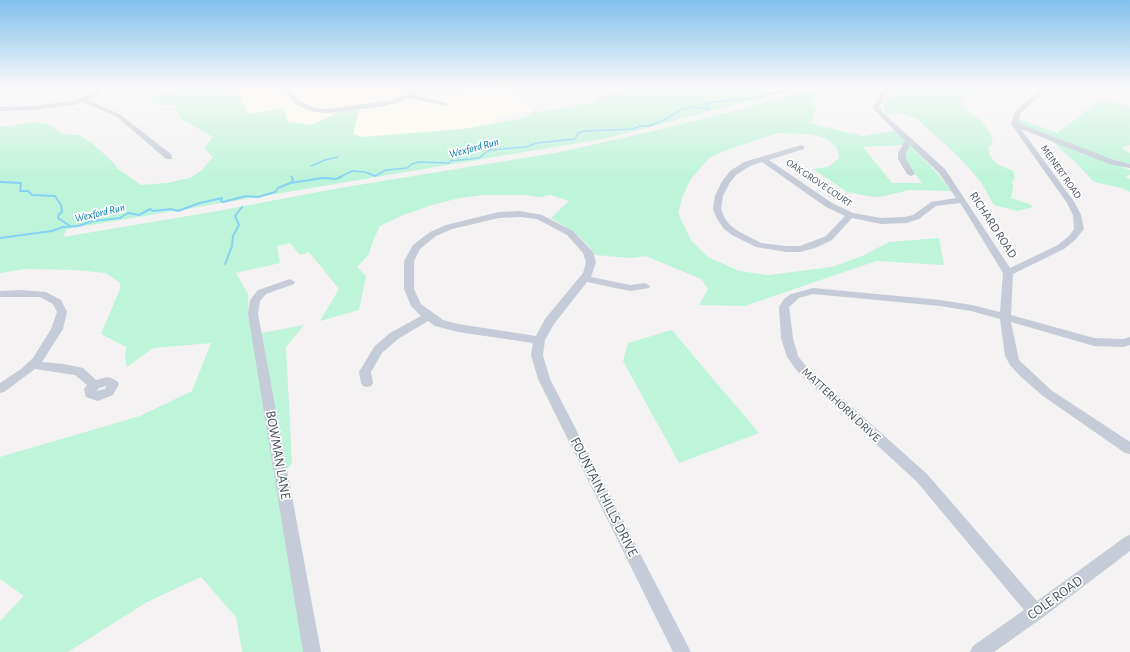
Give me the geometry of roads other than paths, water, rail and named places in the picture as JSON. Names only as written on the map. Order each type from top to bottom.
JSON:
[{"type":"street","points":[[120,116],[169,157]]},
{"type":"street","name":"RICHARD ROAD","points":[[884,116],[942,171],[1008,273],[1005,318],[1011,356],[1018,367],[1047,393],[1130,449]]},
{"type":"street","points":[[1016,116],[1014,124],[1112,162],[1130,166]]},
{"type":"street","name":"MEINERT ROAD","points":[[1008,273],[1061,247],[1078,232],[1079,225],[1077,215],[1071,202],[1014,124]]},
{"type":"street","points":[[909,141],[902,153],[902,159],[911,174]]},
{"type":"street","name":"OAK GROVE COURT","points":[[763,158],[829,205],[850,215],[829,238],[812,246],[800,249],[786,249],[758,245],[734,233],[727,227],[721,219],[717,209],[721,189],[733,173],[740,168],[763,158],[801,147]]},
{"type":"street","points":[[850,215],[881,221],[906,220],[916,217],[934,204],[962,200]]},
{"type":"street","name":"FOUNTAIN HILLS DRIVE","points":[[539,340],[458,328],[439,323],[428,316],[416,306],[410,295],[408,282],[409,261],[416,247],[427,237],[466,222],[499,215],[520,214],[539,217],[552,222],[570,233],[588,252],[591,262],[588,274],[549,322],[539,340],[537,354],[544,379],[682,652]]},
{"type":"street","points":[[585,279],[630,288],[645,286]]},
{"type":"street","name":"BOWMAN LANE","points":[[290,282],[262,292],[254,300],[253,314],[312,652]]},
{"type":"street","points":[[0,294],[20,292],[42,294],[54,299],[60,305],[62,312],[60,323],[42,354],[33,365],[0,389]]},
{"type":"street","name":"MATTERHORN DRIVE","points":[[1036,612],[922,478],[808,376],[801,368],[793,357],[787,338],[784,307],[792,298],[800,294],[822,292],[959,306],[1094,342],[1122,343],[1130,341]]},
{"type":"street","points":[[367,383],[364,377],[365,372],[378,350],[394,336],[428,316]]},
{"type":"street","points":[[33,365],[79,371],[87,377],[94,386]]},
{"type":"street","name":"COLE ROAD","points":[[979,652],[1036,612],[1130,542]]},
{"type":"waterway","name":"Wexford Run","points":[[338,178],[352,171],[365,172],[375,176],[386,170],[407,168],[412,164],[419,162],[449,163],[450,161],[479,158],[489,150],[526,147],[537,143],[575,139],[578,133],[584,131],[633,129],[640,126],[649,126],[670,116]]},
{"type":"waterway","points":[[311,166],[325,160],[338,157]]},
{"type":"waterway","name":"Wexford Run","points":[[291,183],[293,180],[292,177]]},
{"type":"waterway","name":"Wexford Run","points":[[323,178],[336,179],[341,177]]},
{"type":"waterway","name":"Wexford Run","points":[[291,183],[323,178]]},
{"type":"waterway","name":"Wexford Run","points":[[323,178],[329,178]]},
{"type":"waterway","points":[[0,182],[21,183],[20,191],[28,191],[32,195],[55,196],[61,205],[62,212],[59,214],[58,218],[70,226]]},
{"type":"waterway","name":"Wexford Run","points":[[0,238],[52,231],[63,227],[78,226],[93,221],[120,218],[128,213],[139,215],[150,209],[153,211],[171,209],[178,211],[200,203],[222,198],[221,201],[223,202],[246,196],[258,197],[275,192],[278,188],[291,183]]},
{"type":"waterway","points":[[225,264],[232,246],[233,236],[239,225],[235,216],[242,207]]}]
